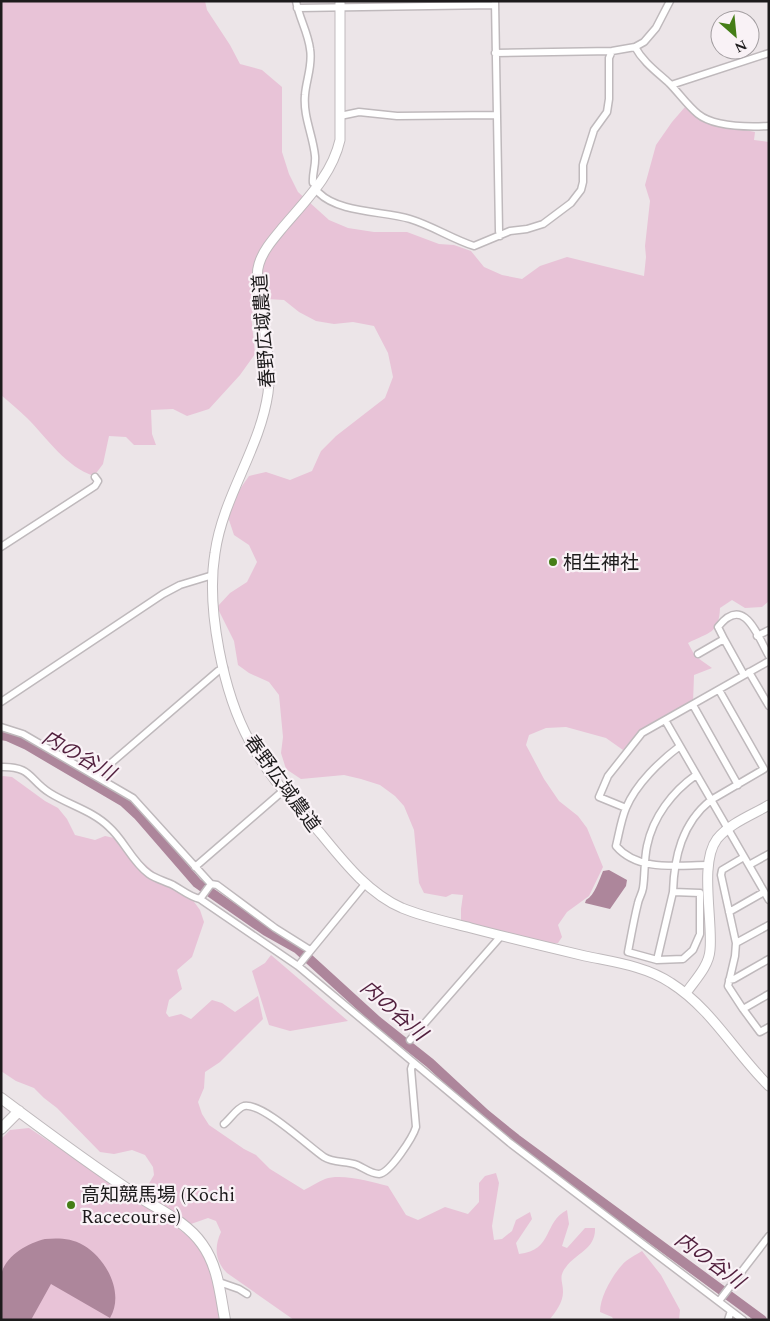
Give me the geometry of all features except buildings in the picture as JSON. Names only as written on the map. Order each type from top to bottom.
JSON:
[{"type":"main road","points":[[1,1098],[100,1170],[189,1230],[206,1249],[212,1262],[219,1282],[225,1320]]},
{"type":"main road","points":[[1,1129],[19,1111]]},
{"type":"street","points":[[495,53],[612,51],[635,47],[644,42],[656,28],[670,1]]},
{"type":"street","points":[[313,183],[315,157],[306,117],[305,95],[311,51],[297,5],[495,3],[500,236]]},
{"type":"street","name":"春野広域農道","points":[[340,4],[340,140],[337,154],[330,169],[263,253],[259,264],[259,289],[269,370],[269,388],[259,433],[227,506],[220,526],[214,554],[215,626],[228,690],[249,740],[259,758],[284,790],[339,856],[366,883],[397,906],[501,936],[641,969],[668,980],[686,993],[712,1019],[769,1086]]},
{"type":"street","points":[[635,47],[639,55],[699,115],[711,120],[745,127],[769,126]]},
{"type":"street","points":[[319,193],[326,200],[370,212],[409,218],[436,228],[455,240],[474,246],[510,231],[543,224],[571,203],[581,190],[583,164],[594,130],[607,112],[609,99],[609,58],[612,51]]},
{"type":"street","points":[[671,85],[769,53]]},
{"type":"street","points":[[340,116],[359,112],[397,116],[497,115]]},
{"type":"street","points":[[1,547],[95,486],[98,481],[95,477]]},
{"type":"street","points":[[1,702],[163,594],[180,585],[213,575]]},
{"type":"street","points":[[769,656],[749,620],[743,616],[734,614],[724,619],[718,627],[747,674],[767,698],[769,706]]},
{"type":"street","points":[[758,636],[769,630]]},
{"type":"street","points":[[698,654],[724,639]]},
{"type":"street","points":[[626,808],[600,797],[608,776],[642,733],[769,662]]},
{"type":"street","points":[[96,776],[218,671],[224,668]]},
{"type":"street","points":[[657,960],[673,892],[676,865],[683,834],[698,812],[711,800],[764,769],[719,690]]},
{"type":"street","points":[[693,705],[738,784]]},
{"type":"street","points":[[665,720],[769,900]]},
{"type":"street","points":[[1,727],[23,734],[133,798],[196,867],[210,886]]},
{"type":"street","points":[[680,746],[665,757],[653,770],[626,808],[616,846],[621,852],[645,864],[708,865]]},
{"type":"street","points":[[1,767],[10,767],[28,772],[48,792],[95,816],[109,826],[140,866],[149,874],[174,885],[193,898],[201,897],[299,964],[413,1063],[554,1178],[720,1300],[743,1320]]},
{"type":"street","points":[[673,892],[700,893],[700,934],[693,950],[683,959],[657,960],[628,952],[638,903],[643,890],[647,846],[659,815],[670,798],[685,782],[696,775]]},
{"type":"street","points":[[196,867],[284,790]]},
{"type":"street","points":[[686,993],[705,966],[710,951],[708,865],[711,850],[717,840],[728,829],[769,805]]},
{"type":"street","points":[[749,865],[769,854]]},
{"type":"street","points":[[744,857],[722,870],[721,876],[736,943],[729,990],[760,1032],[769,1027]]},
{"type":"street","points":[[299,964],[366,883]]},
{"type":"street","points":[[201,897],[210,886],[217,885],[310,951]]},
{"type":"street","points":[[729,912],[764,892]]},
{"type":"street","points":[[736,943],[769,925]]},
{"type":"street","points":[[410,1040],[501,936]]},
{"type":"street","points":[[729,980],[769,959]]},
{"type":"street","points":[[743,1009],[769,994]]},
{"type":"street","points":[[224,1124],[239,1109],[245,1106],[254,1107],[294,1132],[326,1159],[357,1165],[365,1170],[379,1174],[387,1171],[413,1135],[416,1127],[411,1069],[413,1063]]},
{"type":"street","points":[[720,1300],[769,1236]]},
{"type":"street","points":[[219,1282],[247,1294]]},
{"type":"street","points":[[728,1320],[731,1311]]},
{"type":"shaded area","points":[[1,1],[205,1],[207,10],[240,64],[262,70],[282,87],[282,152],[289,174],[298,192],[329,220],[348,228],[374,232],[407,232],[439,244],[454,245],[471,251],[484,267],[502,275],[522,279],[540,266],[567,257],[644,276],[650,201],[645,185],[656,145],[685,107],[710,121],[755,132],[754,140],[769,142],[769,601],[762,607],[745,608],[732,600],[720,608],[718,623],[715,628],[688,643],[695,656],[712,668],[694,675],[693,703],[639,731],[623,750],[606,738],[566,727],[546,728],[529,735],[526,745],[544,779],[559,801],[578,816],[587,828],[603,867],[589,896],[567,912],[558,925],[562,937],[558,943],[543,944],[461,923],[463,895],[452,894],[446,897],[424,893],[419,883],[414,830],[404,806],[395,796],[380,785],[344,775],[301,779],[286,769],[281,753],[283,737],[279,695],[269,682],[249,673],[238,665],[234,641],[217,607],[230,593],[247,582],[257,562],[249,545],[234,535],[228,517],[233,499],[249,476],[266,472],[290,480],[312,471],[321,451],[336,436],[385,398],[393,377],[388,353],[374,326],[353,322],[334,324],[316,321],[299,312],[284,300],[267,299],[251,314],[255,354],[240,375],[209,409],[187,416],[173,409],[151,410],[152,434],[156,445],[134,445],[126,437],[109,436],[103,464],[94,476],[84,472],[66,459],[27,418],[1,395]]},
{"type":"shaded area","points":[[1,777],[12,777],[58,808],[67,819],[75,835],[95,840],[105,836],[114,838],[160,877],[175,882],[189,895],[200,910],[204,922],[192,957],[177,970],[182,989],[169,1000],[166,1013],[169,1017],[181,1014],[191,1019],[212,1000],[222,1003],[235,1012],[258,996],[263,1019],[220,1062],[205,1072],[204,1088],[198,1102],[202,1114],[209,1125],[256,1155],[270,1169],[304,1190],[332,1177],[357,1179],[388,1186],[406,1215],[418,1220],[445,1207],[468,1214],[479,1202],[479,1183],[485,1176],[496,1173],[499,1183],[492,1226],[494,1240],[502,1239],[512,1231],[516,1220],[530,1212],[532,1219],[516,1243],[519,1254],[538,1247],[554,1221],[567,1210],[569,1224],[562,1246],[567,1248],[585,1228],[595,1228],[594,1235],[589,1246],[570,1262],[564,1270],[562,1276],[562,1299],[557,1310],[549,1320],[294,1320],[227,1273],[223,1268],[217,1254],[217,1243],[221,1232],[216,1221],[208,1218],[191,1224],[144,1192],[154,1175],[153,1167],[145,1155],[132,1150],[114,1154],[100,1152],[57,1108],[34,1088],[16,1081],[1,1071]]},
{"type":"shaded area","points":[[609,870],[627,880],[626,886],[610,909],[585,903],[594,891],[603,871]]},
{"type":"shaded area","points":[[271,955],[348,1021],[290,1031],[269,1025],[252,971],[265,963]]},
{"type":"shaded area","name":"高知競馬場 (Kōchi Racecourse)","points":[[29,1128],[163,1217],[193,1240],[208,1266],[215,1289],[219,1320],[1,1320],[1,1139],[10,1130]]},
{"type":"shaded area","points":[[45,1239],[74,1241],[83,1245],[99,1258],[106,1267],[114,1287],[114,1308],[110,1318],[51,1284],[31,1320],[1,1320],[1,1276],[3,1269],[7,1262],[24,1247]]},
{"type":"shaded area","points":[[642,1251],[661,1275],[680,1310],[679,1320],[614,1320],[612,1317],[600,1312],[604,1293],[614,1275],[624,1263]]},
{"type":"waterway","name":"内の谷川","points":[[1,735],[27,745],[124,802],[138,815],[197,883],[266,931],[298,949],[377,1021],[430,1063],[485,1114],[516,1139],[762,1320]]},
{"type":"place","name":"相生神社","points":[[553,562]]},
{"type":"place","name":"高知競馬場 (Kōchi Racecourse)","points":[[71,1205]]}]
